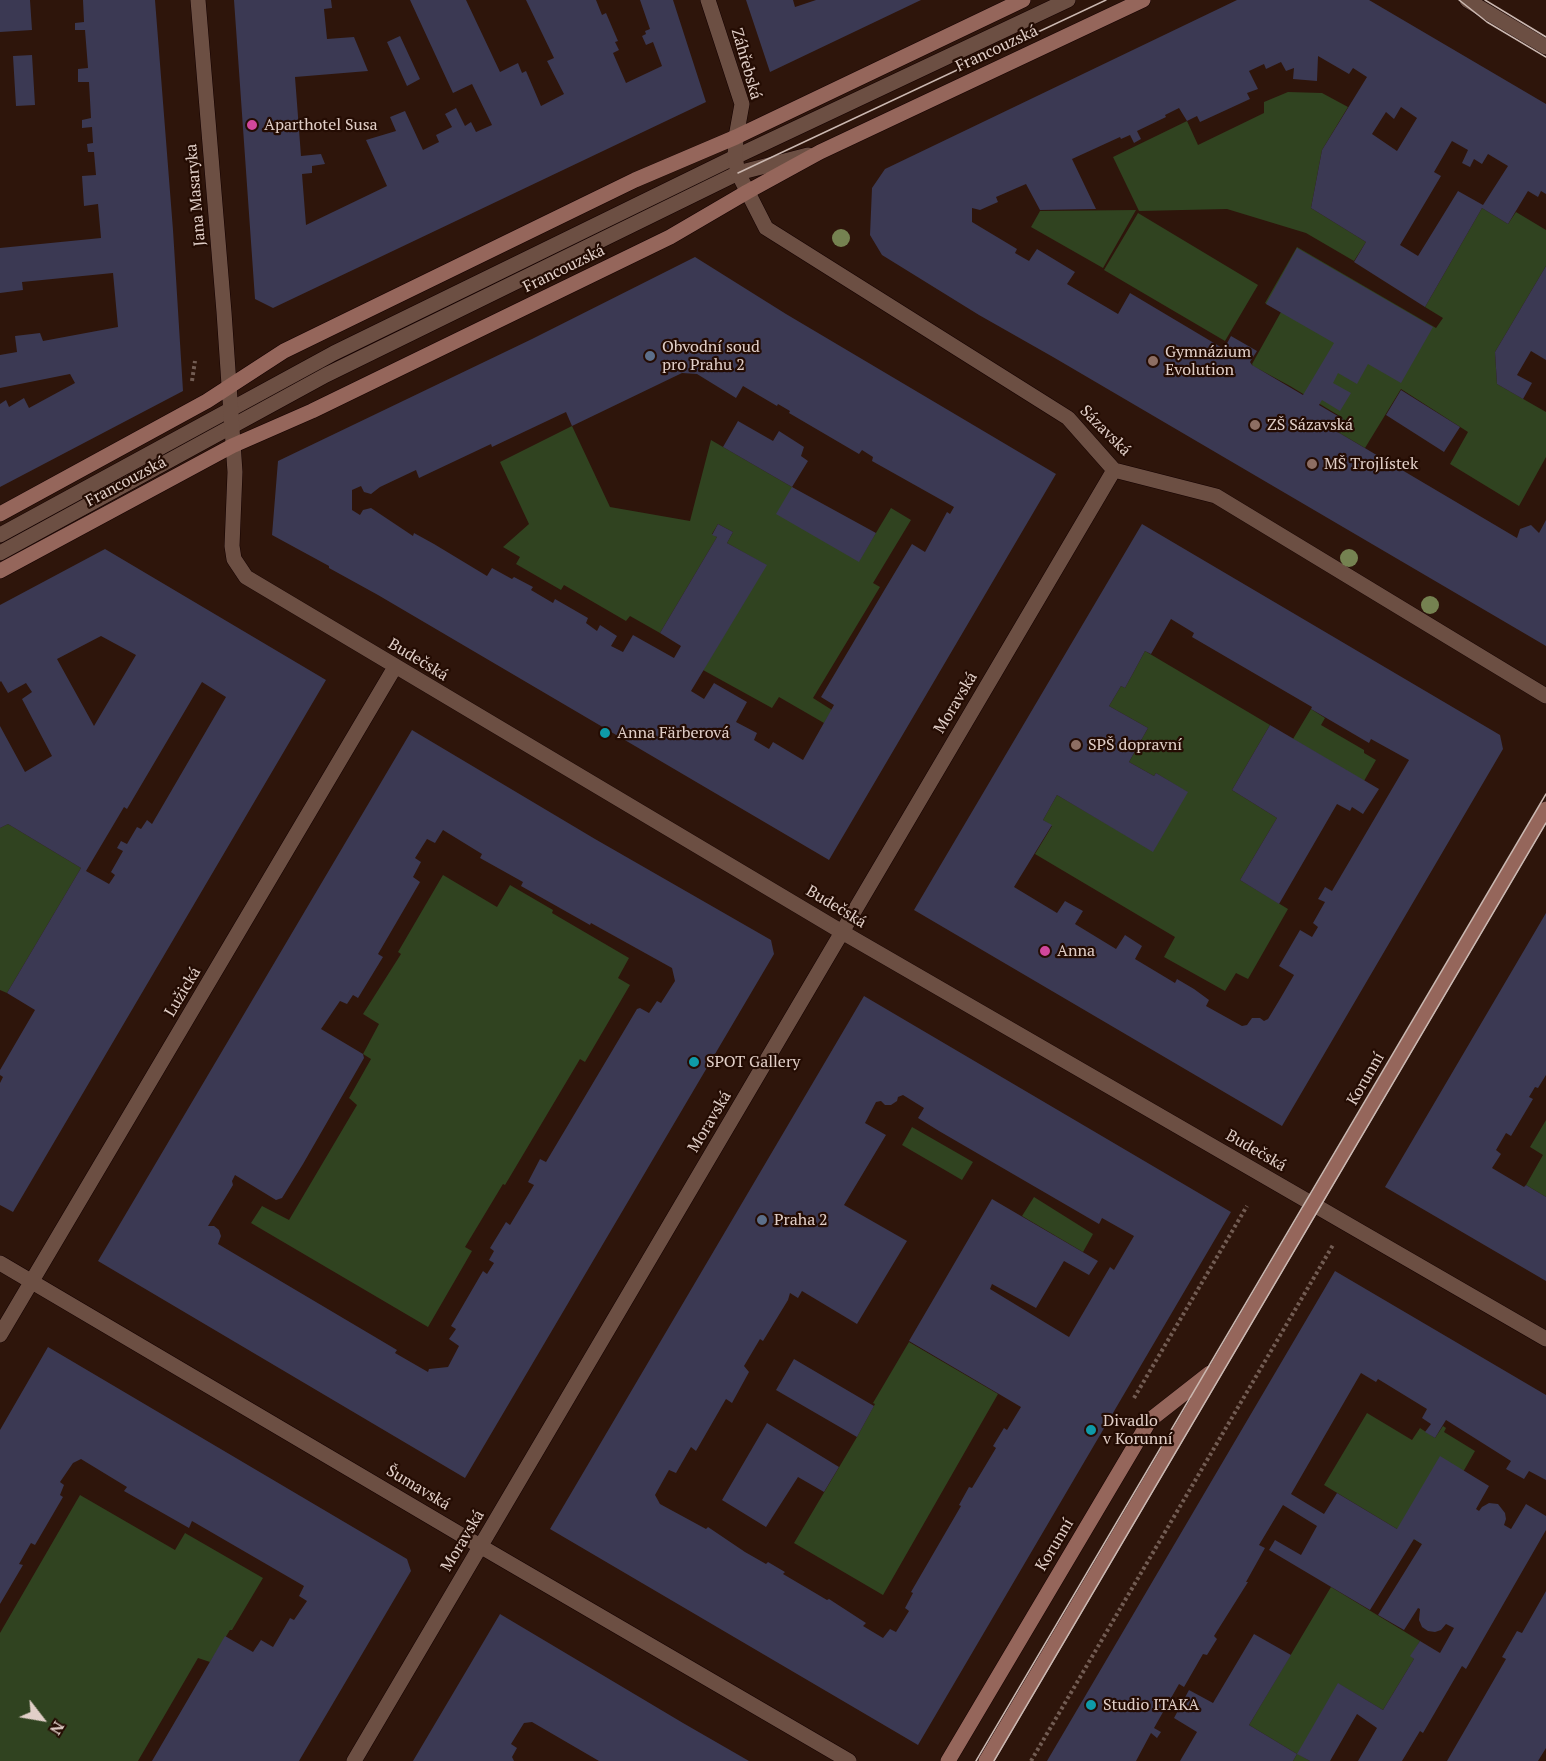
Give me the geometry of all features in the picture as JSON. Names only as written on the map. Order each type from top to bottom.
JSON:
[{"type":"street","name":"Jana Masaryka","points":[[198,0],[230,410]]},
{"type":"street","name":"Záhřebská","points":[[708,0],[742,104],[736,137],[735,157],[738,173]]},
{"type":"street","name":"Francouzská","points":[[0,514],[207,401],[284,351],[635,180],[736,137],[1023,0]]},
{"type":"street","points":[[0,535],[334,353],[735,157],[1068,0]]},
{"type":"street","name":"Francouzská","points":[[0,572],[232,446],[312,411],[670,237],[820,152],[1143,0]]},
{"type":"street","points":[[1467,0],[1546,47]]},
{"type":"street","points":[[1488,0],[1509,25]]},
{"type":"street","points":[[0,553],[337,370],[738,173],[820,152]]},
{"type":"street","name":"Sázavská","points":[[738,173],[766,228],[1068,418],[1114,470],[1216,496],[1546,696]]},
{"type":"street","name":"Budečská","points":[[230,410],[235,472],[232,546],[234,559],[246,577],[842,932],[1546,1339]]},
{"type":"street","name":"Moravská","points":[[354,1761],[1114,470]]},
{"type":"street","name":"Lužická","points":[[0,1335],[395,667]]},
{"type":"street","name":"Korunní","points":[[986,1761],[1546,809]]},
{"type":"street","name":"Šumavská","points":[[0,1263],[849,1761]]},
{"type":"street","name":"Korunní","points":[[948,1761],[1150,1420],[1217,1368]]},
{"type":"path","points":[[1031,1761],[1332,1245]]},
{"type":"green space","points":[[1288,92],[1322,93],[1348,107],[1322,150],[1311,208],[1366,242],[1354,261],[1306,233],[1227,209],[1139,211],[1113,157],[1187,121],[1198,145],[1264,113],[1264,102]]},
{"type":"green space","points":[[1482,208],[1508,224],[1516,212],[1546,230],[1546,266],[1495,352],[1497,384],[1546,412],[1546,457],[1519,506],[1450,464],[1468,432],[1401,389],[1365,448],[1336,431],[1343,418],[1252,364],[1281,312],[1265,303],[1297,247],[1436,328],[1443,318],[1425,307]]},
{"type":"green space","points":[[1136,210],[1103,268],[1031,227],[1040,211]]},
{"type":"green space","points":[[1138,213],[1258,285],[1225,341],[1104,270]]},
{"type":"green space","points":[[572,426],[610,507],[690,521],[711,440],[792,487],[859,561],[891,508],[911,520],[873,583],[880,587],[813,698],[832,710],[824,723],[779,697],[772,708],[703,670],[766,565],[727,543],[733,532],[718,524],[712,534],[717,537],[660,633],[630,616],[626,621],[564,585],[561,590],[516,564],[520,557],[503,547],[529,524],[500,462]]},
{"type":"green space","points":[[1145,651],[1270,725],[1232,790],[1277,818],[1240,880],[1288,909],[1248,979],[1236,973],[1225,991],[1164,957],[1175,937],[1035,854],[1052,826],[1043,820],[1057,795],[1153,851],[1187,792],[1156,773],[1154,776],[1129,762],[1148,728],[1109,706],[1121,686],[1125,688]]},
{"type":"green space","points":[[1311,709],[1325,718],[1321,725],[1364,750],[1364,753],[1376,760],[1364,781],[1293,739]]},
{"type":"green space","points":[[8,824],[81,868],[7,993],[0,990],[0,828]]},
{"type":"green space","points":[[443,875],[497,907],[510,885],[553,910],[552,913],[629,958],[618,978],[630,985],[585,1062],[580,1059],[465,1247],[472,1251],[428,1327],[251,1223],[262,1206],[289,1220],[357,1105],[349,1098],[371,1059],[363,1054],[379,1024],[363,1014],[401,954],[398,952]]},
{"type":"green space","points":[[1546,1120],[1546,1197],[1526,1185],[1543,1155],[1530,1147]]},
{"type":"green space","points":[[912,1127],[973,1162],[962,1180],[902,1145]]},
{"type":"green space","points":[[1034,1197],[1093,1234],[1083,1252],[1022,1216]]},
{"type":"green space","points":[[909,1342],[998,1394],[883,1595],[794,1543],[857,1437],[875,1404],[873,1403]]},
{"type":"green space","points":[[1367,1413],[1412,1440],[1420,1428],[1435,1438],[1443,1426],[1446,1428],[1444,1432],[1475,1451],[1422,1544],[1324,1485]]},
{"type":"green space","points":[[80,1495],[175,1550],[185,1533],[263,1578],[210,1662],[198,1658],[138,1761],[0,1761],[0,1633]]},
{"type":"green space","points":[[1331,1587],[1420,1641],[1411,1656],[1414,1659],[1383,1710],[1339,1684],[1298,1754],[1310,1761],[1293,1761],[1297,1754],[1249,1725]]},
{"type":"building","points":[[0,0],[30,0],[32,30],[0,32]]},
{"type":"building","points":[[83,0],[155,0],[183,391],[0,487],[0,404],[6,400],[9,407],[24,398],[29,408],[75,383],[70,374],[0,388],[0,355],[17,352],[15,336],[40,333],[43,341],[118,327],[113,273],[22,282],[23,290],[0,293],[0,248],[101,238],[98,204],[84,206],[82,176],[96,175],[94,152],[88,152],[87,144],[93,143],[92,127],[82,128],[82,120],[91,118],[89,82],[78,82],[78,69],[88,68],[85,30],[75,30],[75,23],[84,22]]},
{"type":"building","points":[[234,0],[331,0],[332,8],[324,9],[327,39],[354,37],[368,71],[295,77],[301,156],[321,154],[325,164],[312,166],[312,173],[302,174],[306,225],[387,186],[366,140],[396,131],[390,117],[405,111],[423,150],[439,142],[436,135],[452,127],[445,114],[456,108],[465,126],[471,122],[476,132],[492,125],[472,84],[453,93],[410,0],[466,0],[500,72],[518,63],[522,73],[526,71],[541,106],[564,94],[547,61],[554,58],[526,0],[596,0],[602,15],[606,13],[618,41],[615,42],[619,50],[613,53],[626,83],[662,66],[653,42],[646,45],[642,36],[650,29],[640,0],[673,0],[706,102],[273,308],[255,299]]},
{"type":"building","points":[[746,0],[793,0],[795,7],[816,0],[921,0],[770,72]]},
{"type":"building","points":[[1237,0],[1369,0],[1546,104],[1546,194],[1541,191],[1538,197],[1528,191],[1508,224],[1482,208],[1425,307],[1354,262],[1366,242],[1311,208],[1322,150],[1367,77],[1353,68],[1349,74],[1318,56],[1317,81],[1293,79],[1294,68],[1286,71],[1281,62],[1266,69],[1264,64],[1249,71],[1258,89],[1247,93],[1250,99],[1200,122],[1197,116],[1187,121],[1179,108],[1137,131],[1141,139],[1134,143],[1130,135],[1121,139],[1120,137],[1072,159],[1096,209],[1040,210],[1026,184],[996,197],[998,202],[980,210],[972,208],[972,222],[1017,249],[1015,253],[1029,261],[1037,249],[1075,272],[1067,284],[1118,314],[1130,293],[1224,349],[1231,336],[1257,351],[1250,362],[1252,365],[1303,395],[1334,343],[1266,304],[1297,248],[1433,327],[1401,383],[1368,364],[1357,384],[1338,373],[1333,383],[1351,393],[1340,411],[1322,400],[1319,405],[1343,419],[1336,431],[1517,538],[1520,529],[1531,525],[1539,533],[1546,520],[1546,646],[979,315],[882,255],[870,235],[872,188],[885,169]],"holes":[[[1401,107],[1417,118],[1397,151],[1372,134],[1386,112],[1394,119]],[[1452,141],[1468,150],[1462,163],[1470,167],[1474,159],[1482,164],[1488,154],[1508,166],[1483,205],[1458,191],[1418,256],[1400,245],[1441,176],[1434,172]]]},
{"type":"building","points":[[400,36],[420,79],[407,86],[387,42]]},
{"type":"building","points":[[32,55],[35,105],[16,106],[13,56]]},
{"type":"building","points":[[695,257],[786,314],[1056,474],[829,860],[329,566],[272,535],[278,461],[532,339]],"holes":[[[682,373],[697,374],[736,398],[743,386],[777,406],[778,404],[790,411],[789,413],[859,454],[862,450],[873,457],[872,461],[954,507],[950,514],[947,512],[925,552],[912,544],[885,589],[821,697],[834,705],[803,760],[773,742],[769,749],[754,740],[757,733],[736,722],[747,702],[714,683],[704,699],[691,691],[767,565],[727,543],[733,532],[718,524],[712,535],[717,537],[660,633],[681,646],[674,658],[633,635],[623,652],[611,646],[617,636],[600,625],[597,631],[586,623],[588,618],[555,599],[553,603],[531,590],[533,587],[514,577],[512,579],[492,568],[487,576],[414,533],[413,536],[371,508],[363,510],[360,515],[352,510],[352,490],[361,486],[364,492],[371,494],[380,487],[416,470],[419,478],[566,412],[572,426]]]},
{"type":"building","points":[[1546,266],[1546,360],[1531,351],[1517,375],[1532,383],[1523,399],[1497,384],[1495,352]]},
{"type":"building","points":[[1401,390],[1460,427],[1444,452],[1386,415]]},
{"type":"building","points":[[738,421],[773,441],[779,431],[804,447],[801,456],[808,461],[792,487],[723,447]]},
{"type":"building","points":[[792,487],[876,533],[859,562],[776,514]]},
{"type":"building","points":[[1142,524],[1500,735],[1503,749],[1282,1126],[914,910]],"holes":[[[1171,619],[1194,633],[1192,637],[1312,707],[1311,709],[1369,743],[1371,739],[1409,760],[1332,891],[1325,887],[1318,899],[1325,902],[1313,923],[1318,927],[1312,937],[1300,930],[1279,966],[1294,975],[1268,1019],[1264,1021],[1260,1018],[1252,1018],[1247,1025],[1242,1026],[1206,1006],[1209,1000],[1194,989],[1177,979],[1175,983],[1135,959],[1142,946],[1125,935],[1116,949],[1075,924],[1083,911],[1065,901],[1057,913],[1014,887],[1052,825],[1043,820],[1057,795],[1153,852],[1188,792],[1156,773],[1154,776],[1129,762],[1148,728],[1109,706],[1121,686],[1125,688],[1145,651],[1151,654]]]},
{"type":"building","points":[[105,549],[326,680],[13,1212],[0,1205],[0,1083],[3,1077],[0,1075],[0,1070],[35,1010],[7,993],[81,868],[8,824],[0,828],[0,726],[25,772],[52,756],[22,699],[32,692],[26,683],[8,693],[0,682],[0,605]],"holes":[[[101,636],[136,655],[94,726],[57,659]],[[202,682],[226,697],[152,824],[147,820],[141,829],[137,827],[127,844],[121,841],[117,848],[123,851],[111,872],[115,875],[109,884],[86,871],[124,807],[127,809]]]},
{"type":"building","points":[[1270,725],[1379,789],[1363,814],[1352,807],[1350,811],[1337,804],[1279,904],[1240,880],[1277,818],[1232,790]]},
{"type":"building","points":[[412,730],[771,940],[774,954],[465,1478],[98,1261]],"holes":[[[443,830],[482,854],[480,858],[523,882],[521,886],[672,968],[675,981],[661,1003],[657,1001],[649,1013],[640,1008],[637,1009],[546,1162],[540,1159],[528,1182],[534,1185],[510,1225],[506,1222],[490,1248],[494,1251],[489,1260],[494,1263],[487,1274],[483,1271],[451,1326],[456,1329],[449,1339],[459,1346],[448,1367],[429,1369],[428,1372],[395,1353],[397,1350],[218,1244],[221,1236],[219,1230],[214,1226],[208,1226],[233,1185],[235,1175],[276,1200],[282,1198],[364,1058],[363,1054],[321,1029],[340,1001],[347,1004],[353,995],[358,998],[383,957],[378,954],[420,882],[413,877],[421,862],[415,858],[427,839],[435,843]]]},
{"type":"building","points":[[1546,913],[1546,1075],[1529,1097],[1533,1099],[1511,1136],[1506,1133],[1496,1150],[1501,1154],[1492,1168],[1546,1197],[1546,1281],[1385,1187]]},
{"type":"building","points":[[864,996],[1231,1212],[918,1745],[550,1529]],"holes":[[[903,1095],[924,1108],[918,1118],[939,1131],[1099,1224],[1102,1218],[1134,1236],[1114,1270],[1110,1267],[1069,1337],[990,1289],[992,1284],[1036,1308],[1064,1261],[1089,1275],[1098,1261],[992,1199],[909,1341],[1021,1407],[1007,1430],[1004,1428],[993,1446],[996,1448],[972,1488],[969,1487],[959,1505],[961,1506],[911,1592],[913,1593],[905,1608],[909,1611],[896,1632],[890,1629],[883,1638],[863,1626],[866,1623],[829,1599],[827,1600],[783,1574],[785,1572],[745,1552],[708,1527],[706,1529],[660,1504],[655,1495],[669,1470],[676,1473],[691,1447],[696,1451],[726,1399],[732,1403],[749,1372],[744,1366],[760,1339],[763,1341],[790,1293],[798,1298],[802,1291],[857,1324],[907,1241],[844,1205],[886,1135],[865,1123],[876,1102],[881,1101],[885,1105],[891,1105]]]},
{"type":"building","points":[[1335,1271],[1546,1395],[1546,1480],[1529,1471],[1524,1479],[1506,1469],[1511,1461],[1446,1420],[1435,1438],[1425,1432],[1431,1424],[1422,1418],[1427,1409],[1378,1379],[1376,1382],[1361,1373],[1291,1494],[1324,1514],[1337,1493],[1397,1529],[1440,1456],[1489,1486],[1476,1509],[1479,1511],[1489,1503],[1498,1504],[1505,1513],[1504,1525],[1511,1529],[1526,1504],[1546,1516],[1546,1530],[1466,1669],[1462,1666],[1423,1733],[1420,1731],[1402,1761],[1358,1761],[1377,1728],[1357,1714],[1330,1761],[1310,1761],[1297,1754],[1338,1683],[1383,1710],[1414,1659],[1410,1656],[1420,1641],[1440,1653],[1454,1628],[1446,1624],[1441,1630],[1428,1631],[1422,1627],[1418,1608],[1404,1630],[1378,1615],[1422,1544],[1414,1539],[1370,1610],[1269,1550],[1275,1540],[1301,1555],[1317,1526],[1283,1505],[1259,1545],[1265,1548],[1246,1582],[1248,1582],[1214,1636],[1217,1639],[1207,1655],[1203,1654],[1184,1687],[1179,1684],[1154,1728],[1161,1732],[1157,1738],[1151,1733],[1136,1761],[1047,1761]]},
{"type":"building","points":[[48,1347],[407,1559],[411,1571],[299,1761],[152,1761],[225,1636],[253,1652],[261,1640],[273,1647],[290,1618],[294,1620],[307,1601],[299,1596],[304,1586],[192,1521],[189,1528],[124,1491],[127,1487],[81,1459],[73,1463],[60,1482],[64,1485],[60,1495],[63,1497],[35,1545],[31,1543],[19,1564],[23,1565],[0,1604],[0,1430]]},
{"type":"building","points":[[794,1359],[874,1406],[857,1437],[776,1390]]},
{"type":"building","points":[[767,1423],[839,1467],[824,1492],[798,1477],[766,1527],[722,1500]]},
{"type":"building","points":[[1546,1591],[1546,1748],[1538,1761],[1447,1761],[1506,1659],[1502,1657],[1517,1631],[1522,1633]]},
{"type":"building","points":[[500,1614],[749,1761],[599,1761],[532,1722],[524,1723],[511,1744],[517,1748],[512,1757],[514,1761],[413,1761]]},
{"type":"building","points":[[1254,1634],[1291,1655],[1249,1725],[1297,1754],[1293,1761],[1180,1761],[1197,1732],[1174,1718],[1189,1690],[1213,1703]]},
{"type":"tram line","points":[[738,173],[1106,0]]},
{"type":"tram line","points":[[1459,0],[1487,22],[1546,57]]},
{"type":"tram line","points":[[1485,0],[1546,37]]},
{"type":"tram line","points":[[976,1761],[1546,794]]},
{"type":"tram line","points":[[994,1761],[1546,823]]},
{"type":"place","name":"Aparthotel Susa","points":[[252,125]]},
{"type":"place","name":"Obvodní soud pro Prahu 2","points":[[650,356]]},
{"type":"place","name":"Gymnázium Evolution","points":[[1153,361]]},
{"type":"place","name":"ZŠ Sázavská","points":[[1255,425]]},
{"type":"place","name":"MŠ Trojlístek","points":[[1312,464]]},
{"type":"place","name":"Anna Fӓrberová","points":[[605,733]]},
{"type":"place","name":"SPŠ dopravní","points":[[1076,745]]},
{"type":"place","name":"Anna","points":[[1045,951]]},
{"type":"place","name":"SPOT Gallery","points":[[694,1062]]},
{"type":"place","name":"Praha 2","points":[[762,1220]]},
{"type":"place","name":"Divadlo v Korunní","points":[[1091,1430]]},
{"type":"place","name":"Studio ITAKA","points":[[1091,1705]]}]
